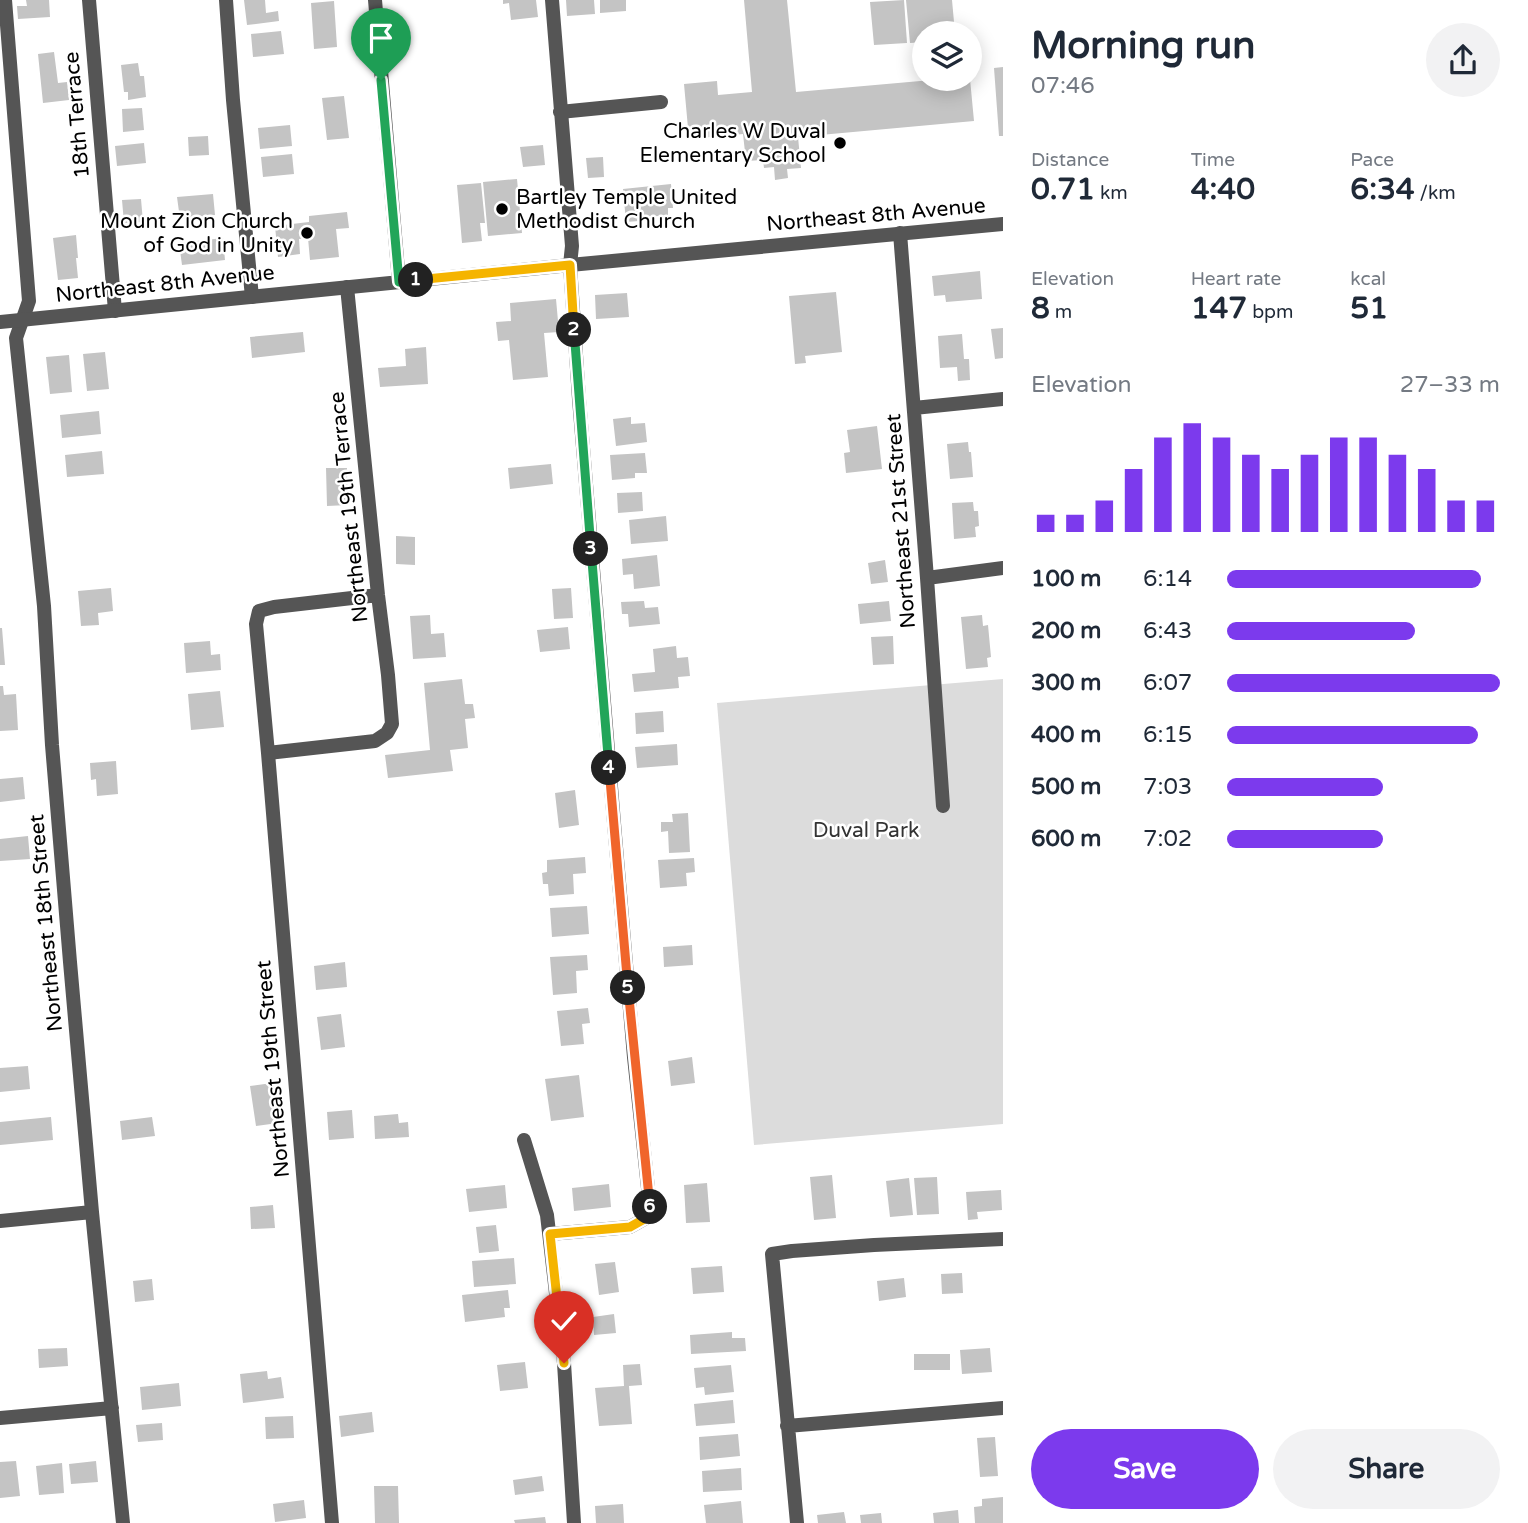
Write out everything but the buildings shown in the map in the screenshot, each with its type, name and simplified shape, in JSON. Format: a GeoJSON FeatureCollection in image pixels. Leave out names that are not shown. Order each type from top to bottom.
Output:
{"type":"FeatureCollection","features":[{"type":"Feature","properties":{"kind":"street","name":"Northeast 18th Street"},"geometry":{"type":"LineString","coordinates":[[5,0],[29,301],[16,338],[44,606],[53,759],[92,1212],[123,1523]]}},
{"type":"Feature","properties":{"kind":"street","name":"18th Terrace"},"geometry":{"type":"LineString","coordinates":[[89,0],[115,311]]}},
{"type":"Feature","properties":{"kind":"street"},"geometry":{"type":"LineString","coordinates":[[226,0],[251,297]]}},
{"type":"Feature","properties":{"kind":"street"},"geometry":{"type":"LineString","coordinates":[[374,0],[399,282]]}},
{"type":"Feature","properties":{"kind":"street"},"geometry":{"type":"LineString","coordinates":[[550,1234],[630,1227],[646,1218],[650,1207],[634,1057],[579,399],[570,265],[572,246],[552,0]]}},
{"type":"Feature","properties":{"kind":"street"},"geometry":{"type":"LineString","coordinates":[[560,112],[661,102]]}},
{"type":"Feature","properties":{"kind":"street","name":"Northeast 8th Avenue"},"geometry":{"type":"LineString","coordinates":[[0,322],[1003,224]]}},
{"type":"Feature","properties":{"kind":"street","name":"Northeast 21st Street"},"geometry":{"type":"LineString","coordinates":[[900,233],[943,806]]}},
{"type":"Feature","properties":{"kind":"street","name":"Northeast 19th Terrace"},"geometry":{"type":"LineString","coordinates":[[268,753],[375,741],[387,733],[392,724],[347,287]]}},
{"type":"Feature","properties":{"kind":"street"},"geometry":{"type":"LineString","coordinates":[[914,408],[1003,399]]}},
{"type":"Feature","properties":{"kind":"street"},"geometry":{"type":"LineString","coordinates":[[927,578],[1003,568]]}},
{"type":"Feature","properties":{"kind":"street","name":"Northeast 19th Street"},"geometry":{"type":"LineString","coordinates":[[332,1523],[256,624],[258,611],[274,607],[378,595]]}},
{"type":"Feature","properties":{"kind":"street"},"geometry":{"type":"LineString","coordinates":[[524,1140],[547,1215],[550,1234],[564,1363],[575,1523]]}},
{"type":"Feature","properties":{"kind":"street"},"geometry":{"type":"LineString","coordinates":[[0,1221],[92,1212]]}},
{"type":"Feature","properties":{"kind":"street"},"geometry":{"type":"LineString","coordinates":[[797,1523],[772,1254],[1003,1239]]}},
{"type":"Feature","properties":{"kind":"street"},"geometry":{"type":"LineString","coordinates":[[0,1418],[112,1408]]}},
{"type":"Feature","properties":{"kind":"street"},"geometry":{"type":"LineString","coordinates":[[788,1426],[1003,1408]]}},
{"type":"Feature","properties":{"kind":"green space","name":"Duval Park"},"geometry":{"type":"Polygon","coordinates":[[[1003,679],[1003,1124],[754,1145],[717,703],[1003,679]]]}},
{"type":"Feature","properties":{"kind":"place","name":"Charles W Duval Elementary School"},"geometry":{"type":"Point","coordinates":[840,143]}},
{"type":"Feature","properties":{"kind":"place","name":"Bartley Temple United Methodist Church"},"geometry":{"type":"Point","coordinates":[502,209]}},
{"type":"Feature","properties":{"kind":"place","name":"Mount Zion Church of God in Unity"},"geometry":{"type":"Point","coordinates":[307,233]}},
{"type":"Feature","properties":{"kind":"route"},"geometry":{"type":"LineString","coordinates":[[381,80],[399,282],[570,265],[615,835],[650,1207],[646,1218],[630,1227],[550,1234],[564,1363]]}}]}
